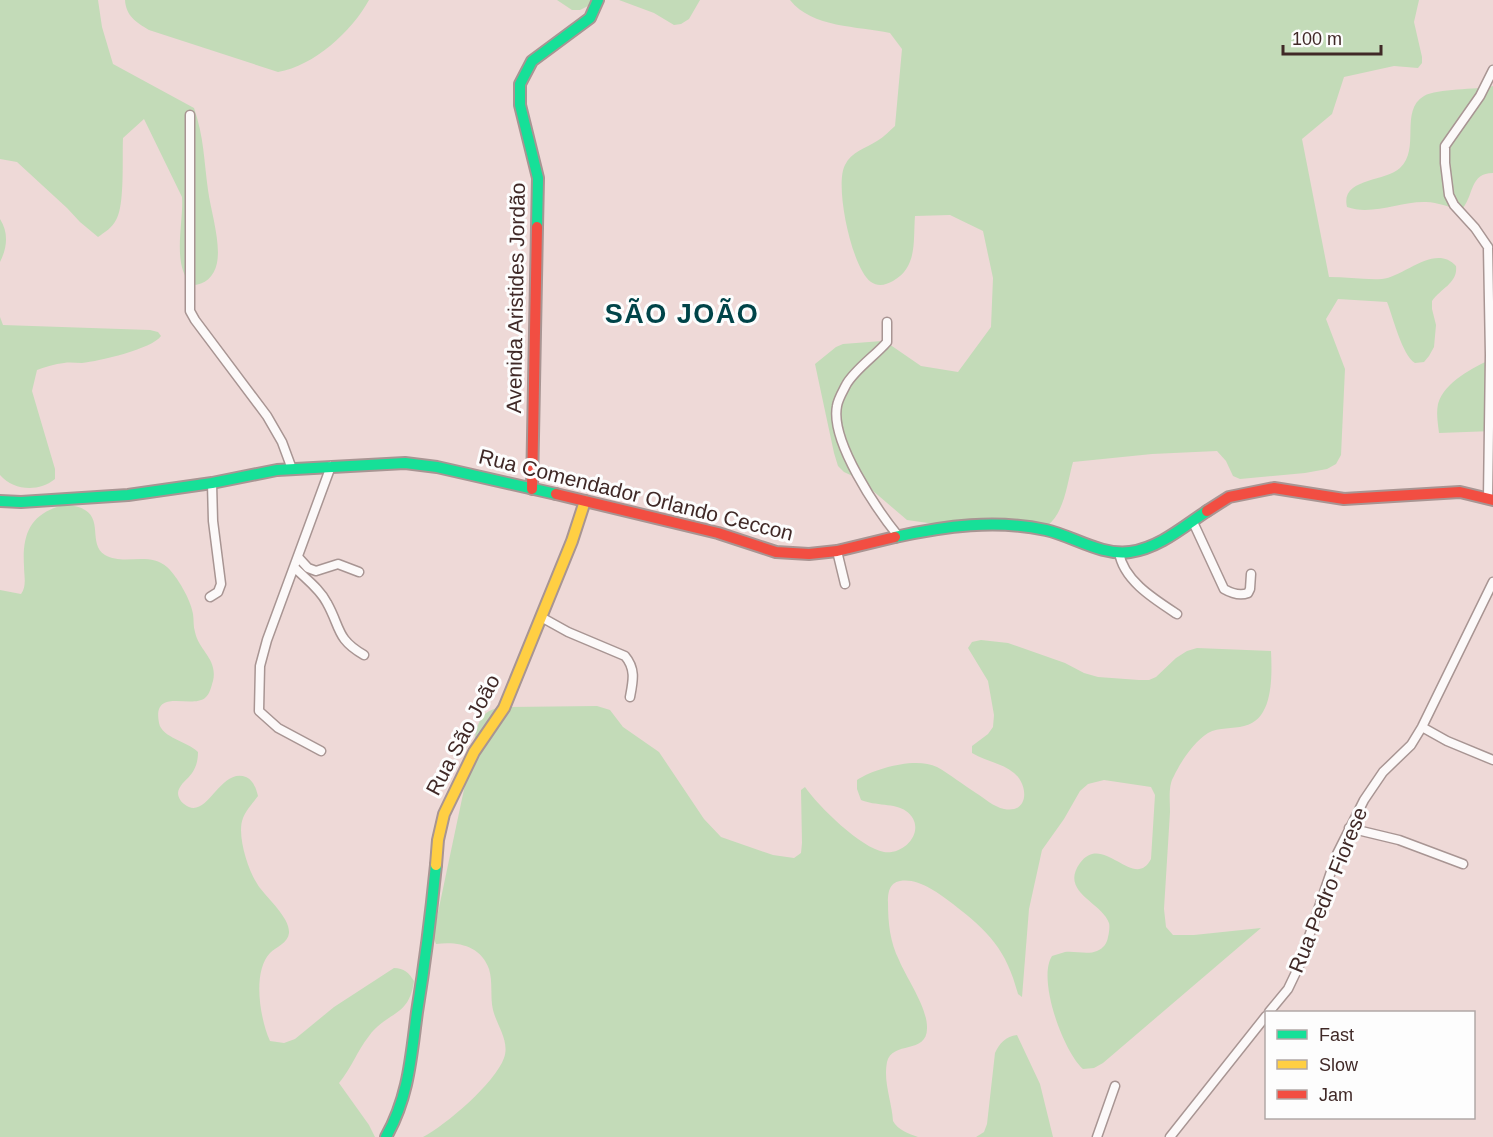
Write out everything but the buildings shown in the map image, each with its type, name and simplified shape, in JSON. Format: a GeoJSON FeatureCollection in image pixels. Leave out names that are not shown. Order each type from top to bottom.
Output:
{"type":"FeatureCollection","features":[{"type":"Feature","properties":{"kind":"street","name":"Avenida Aristides Jordão"},"geometry":{"type":"LineString","coordinates":[[532,489],[538,178],[520,105],[520,84],[532,61],[590,18],[598,0]]}},
{"type":"Feature","properties":{"kind":"street"},"geometry":{"type":"LineString","coordinates":[[1491,499],[1491,246],[1454,205],[1449,195],[1445,146],[1480,96],[1493,70]]}},
{"type":"Feature","properties":{"kind":"street"},"geometry":{"type":"LineString","coordinates":[[190,115],[190,311],[267,416],[282,442],[292,469]]}},
{"type":"Feature","properties":{"kind":"street"},"geometry":{"type":"LineString","coordinates":[[887,322],[887,342],[847,382],[837,406],[837,418],[840,440],[875,504],[898,537]]}},
{"type":"Feature","properties":{"kind":"street","name":"Rua Comendador Orlando Ceccon"},"geometry":{"type":"LineString","coordinates":[[0,501],[19,502],[128,495],[212,483],[277,470],[405,463],[437,467],[585,501],[718,533],[776,552],[809,554],[837,551],[960,524],[1019,526],[1047,530],[1101,549],[1119,552],[1141,550],[1157,544],[1229,497],[1274,488],[1344,498],[1460,492],[1491,499]]}},
{"type":"Feature","properties":{"kind":"street"},"geometry":{"type":"LineString","coordinates":[[321,751],[278,729],[259,711],[260,666],[267,640],[331,466]]}},
{"type":"Feature","properties":{"kind":"street"},"geometry":{"type":"LineString","coordinates":[[210,597],[218,592],[221,584],[213,521],[212,483]]}},
{"type":"Feature","properties":{"kind":"street","name":"Rua São João"},"geometry":{"type":"LineString","coordinates":[[386,1137],[396,1119],[406,1090],[430,927],[438,840],[444,814],[474,752],[504,708],[572,541],[585,501]]}},
{"type":"Feature","properties":{"kind":"street"},"geometry":{"type":"LineString","coordinates":[[1193,522],[1224,589],[1243,595],[1248,593],[1251,574]]}},
{"type":"Feature","properties":{"kind":"street"},"geometry":{"type":"LineString","coordinates":[[837,551],[845,584]]}},
{"type":"Feature","properties":{"kind":"street"},"geometry":{"type":"LineString","coordinates":[[1119,552],[1120,563],[1125,571],[1154,599],[1177,614]]}},
{"type":"Feature","properties":{"kind":"street"},"geometry":{"type":"LineString","coordinates":[[298,557],[308,568],[316,571],[338,564],[359,572]]}},
{"type":"Feature","properties":{"kind":"street"},"geometry":{"type":"LineString","coordinates":[[295,568],[323,596],[343,639],[364,655]]}},
{"type":"Feature","properties":{"kind":"street","name":"Rua Pedro Fiorese"},"geometry":{"type":"LineString","coordinates":[[1270,1011],[1288,989],[1299,966],[1337,854],[1349,828],[1374,784],[1411,745],[1422,727],[1493,582]]}},
{"type":"Feature","properties":{"kind":"street"},"geometry":{"type":"LineString","coordinates":[[541,617],[568,632],[625,656],[632,664],[634,675],[630,697]]}},
{"type":"Feature","properties":{"kind":"street"},"geometry":{"type":"LineString","coordinates":[[1422,727],[1447,741],[1493,760]]}},
{"type":"Feature","properties":{"kind":"street"},"geometry":{"type":"LineString","coordinates":[[1349,828],[1399,840],[1463,864]]}},
{"type":"Feature","properties":{"kind":"street","name":"Rua Pedro Fiorese"},"geometry":{"type":"LineString","coordinates":[[1170,1137],[1265,1018]]}},
{"type":"Feature","properties":{"kind":"street"},"geometry":{"type":"LineString","coordinates":[[1097,1137],[1114,1086]]}},
{"type":"Feature","properties":{"kind":"green space"},"geometry":{"type":"Polygon","coordinates":[[[0,0],[98,0],[102,27],[113,64],[194,108],[202,139],[218,246],[216,268],[208,279],[201,284],[192,285],[182,267],[180,243],[182,197],[144,119],[123,138],[122,193],[119,213],[108,230],[98,237],[17,162],[0,159],[0,0]]]}},
{"type":"Feature","properties":{"kind":"green space"},"geometry":{"type":"Polygon","coordinates":[[[125,0],[369,0],[353,23],[331,45],[305,63],[278,72],[149,30],[130,14],[125,0]]]}},
{"type":"Feature","properties":{"kind":"green space"},"geometry":{"type":"Polygon","coordinates":[[[557,0],[600,0],[580,10],[572,10],[557,0]]]}},
{"type":"Feature","properties":{"kind":"green space"},"geometry":{"type":"Polygon","coordinates":[[[619,0],[700,0],[689,19],[674,25],[654,13],[619,0]]]}},
{"type":"Feature","properties":{"kind":"green space"},"geometry":{"type":"Polygon","coordinates":[[[790,0],[1419,0],[1414,22],[1422,57],[1422,63],[1418,68],[1394,66],[1344,77],[1332,114],[1302,139],[1329,277],[1382,279],[1429,259],[1439,258],[1448,260],[1456,266],[1452,281],[1432,301],[1436,325],[1434,347],[1424,362],[1415,363],[1410,359],[1402,344],[1387,302],[1338,299],[1326,319],[1345,369],[1341,455],[1336,464],[1327,469],[1240,479],[1233,476],[1226,461],[1217,451],[1152,454],[1073,462],[1062,505],[1047,526],[928,523],[907,520],[859,479],[844,472],[838,466],[815,364],[843,344],[882,341],[921,366],[958,372],[991,327],[993,278],[983,231],[950,215],[915,216],[913,252],[907,268],[901,275],[890,282],[879,285],[871,282],[864,274],[857,261],[847,226],[843,207],[842,175],[851,157],[880,139],[895,126],[902,49],[890,33],[823,21],[799,9],[790,0]]]}},
{"type":"Feature","properties":{"kind":"green space"},"geometry":{"type":"Polygon","coordinates":[[[1493,86],[1493,173],[1480,176],[1476,180],[1463,208],[1426,202],[1366,210],[1347,207],[1350,191],[1365,182],[1393,173],[1406,160],[1413,111],[1424,96],[1430,93],[1493,86]]]}},
{"type":"Feature","properties":{"kind":"green space"},"geometry":{"type":"Polygon","coordinates":[[[0,219],[6,240],[0,262],[0,219]]]}},
{"type":"Feature","properties":{"kind":"green space"},"geometry":{"type":"Polygon","coordinates":[[[0,317],[3,325],[150,330],[158,332],[161,336],[156,341],[124,354],[90,362],[57,364],[37,370],[32,391],[55,469],[55,479],[34,488],[19,487],[0,475],[0,317]]]}},
{"type":"Feature","properties":{"kind":"green space"},"geometry":{"type":"Polygon","coordinates":[[[1493,358],[1493,431],[1439,433],[1438,404],[1447,389],[1461,376],[1493,358]]]}},
{"type":"Feature","properties":{"kind":"green space"},"geometry":{"type":"Polygon","coordinates":[[[64,505],[79,507],[93,518],[96,542],[105,555],[112,558],[160,562],[175,576],[189,602],[197,639],[213,667],[213,681],[205,698],[199,701],[174,701],[161,705],[158,712],[159,723],[170,736],[198,752],[192,773],[179,788],[178,793],[184,804],[192,808],[200,806],[228,780],[237,776],[248,778],[256,790],[258,796],[248,809],[241,825],[242,844],[256,882],[286,921],[289,933],[284,942],[264,961],[259,983],[263,1021],[270,1041],[284,1043],[295,1039],[334,1007],[394,968],[406,972],[414,981],[407,1002],[369,1036],[339,1083],[375,1137],[0,1137],[0,590],[21,594],[25,584],[24,554],[27,534],[36,519],[64,505]]]}},
{"type":"Feature","properties":{"kind":"green space"},"geometry":{"type":"Polygon","coordinates":[[[981,640],[1008,643],[1098,677],[1139,680],[1156,677],[1176,658],[1197,648],[1271,651],[1271,684],[1266,706],[1261,715],[1254,722],[1244,726],[1208,733],[1188,752],[1172,780],[1164,909],[1166,927],[1173,935],[1261,928],[1103,1063],[1094,1068],[1083,1069],[1068,1047],[1054,1014],[1050,997],[1048,967],[1052,956],[1065,952],[1093,952],[1102,948],[1109,934],[1109,923],[1099,909],[1078,889],[1075,873],[1080,863],[1089,855],[1108,856],[1136,869],[1144,867],[1151,859],[1155,795],[1151,787],[1104,780],[1088,784],[1080,791],[1042,850],[1029,909],[1022,997],[1018,994],[1002,953],[986,933],[966,914],[941,895],[921,884],[900,881],[893,884],[890,889],[888,910],[892,939],[899,960],[924,1011],[927,1027],[926,1036],[922,1041],[890,1055],[886,1069],[887,1084],[893,1121],[907,1133],[918,1137],[423,1137],[456,1113],[480,1091],[499,1068],[505,1052],[504,1040],[493,1010],[490,974],[485,961],[475,950],[468,947],[452,943],[436,944],[433,936],[475,735],[481,719],[489,711],[502,707],[597,706],[610,710],[623,727],[659,752],[704,819],[721,837],[773,855],[794,858],[801,853],[801,790],[805,787],[820,805],[852,835],[875,849],[892,852],[907,845],[912,839],[915,825],[912,817],[901,808],[861,800],[857,789],[857,780],[885,768],[896,765],[928,764],[942,770],[1000,808],[1012,809],[1022,803],[1024,791],[1019,778],[1014,773],[972,753],[972,746],[988,734],[993,727],[994,715],[988,681],[968,648],[972,642],[981,640]]]}},
{"type":"Feature","properties":{"kind":"green space"},"geometry":{"type":"Polygon","coordinates":[[[1017,1035],[1040,1084],[1053,1137],[976,1137],[984,1132],[987,1124],[995,1053],[1003,1041],[1017,1035]]]}},
{"type":"Feature","properties":{"kind":"traffic: fast"},"geometry":{"type":"LineString","coordinates":[[537,227],[538,178],[520,105],[520,84],[532,61],[590,18],[598,0]]}},
{"type":"Feature","properties":{"kind":"traffic: fast"},"geometry":{"type":"LineString","coordinates":[[0,501],[21,502],[128,495],[212,483],[277,470],[405,463],[437,467],[556,494]]}},
{"type":"Feature","properties":{"kind":"traffic: fast"},"geometry":{"type":"LineString","coordinates":[[895,537],[970,525],[1008,525],[1046,530],[1108,551],[1130,552],[1161,541],[1207,511]]}},
{"type":"Feature","properties":{"kind":"traffic: fast"},"geometry":{"type":"LineString","coordinates":[[386,1137],[400,1106],[411,1061],[436,865]]}},
{"type":"Feature","properties":{"kind":"traffic: slow"},"geometry":{"type":"LineString","coordinates":[[436,865],[438,840],[444,814],[474,752],[504,708],[572,541],[585,501]]}},
{"type":"Feature","properties":{"kind":"traffic: jam"},"geometry":{"type":"LineString","coordinates":[[532,489],[537,227]]}},
{"type":"Feature","properties":{"kind":"traffic: jam"},"geometry":{"type":"LineString","coordinates":[[1207,511],[1229,497],[1274,488],[1344,499],[1460,492],[1493,500]]}},
{"type":"Feature","properties":{"kind":"traffic: jam"},"geometry":{"type":"LineString","coordinates":[[556,494],[718,533],[776,552],[809,554],[837,551],[895,537]]}},
{"type":"Feature","properties":{"kind":"district","name":"SÃO JOÃO"},"geometry":{"type":"Point","coordinates":[682,314]}}]}
